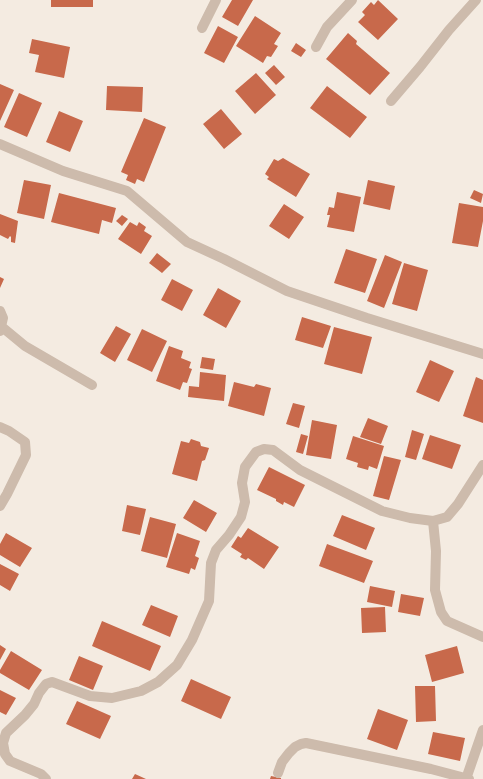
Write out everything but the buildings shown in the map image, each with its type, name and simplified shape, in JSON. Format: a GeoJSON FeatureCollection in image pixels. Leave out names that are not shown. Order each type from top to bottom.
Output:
{"type":"FeatureCollection","features":[{"type":"Feature","properties":{"kind":"street"},"geometry":{"type":"LineString","coordinates":[[202,28],[216,0]]}},
{"type":"Feature","properties":{"kind":"street"},"geometry":{"type":"LineString","coordinates":[[316,47],[327,27],[352,0]]}},
{"type":"Feature","properties":{"kind":"street"},"geometry":{"type":"LineString","coordinates":[[392,101],[449,30],[476,0]]}},
{"type":"Feature","properties":{"kind":"street"},"geometry":{"type":"LineString","coordinates":[[0,144],[62,171],[127,191],[187,242],[287,291],[367,318],[483,354]]}},
{"type":"Feature","properties":{"kind":"street"},"geometry":{"type":"LineString","coordinates":[[0,311],[2,318],[1,329],[25,346],[92,385]]}},
{"type":"Feature","properties":{"kind":"street"},"geometry":{"type":"LineString","coordinates":[[0,427],[9,431],[24,442],[26,455],[0,506]]}},
{"type":"Feature","properties":{"kind":"street"},"geometry":{"type":"LineString","coordinates":[[46,779],[41,774],[10,761],[2,751],[2,743],[6,733],[26,715],[46,684],[52,682],[90,696],[112,698],[126,696],[141,691],[158,682],[177,665],[192,640],[209,601],[210,563],[216,550],[242,517],[245,502],[242,483],[245,467],[256,452],[264,449],[273,450],[300,470],[382,511],[410,518],[433,521],[447,517],[458,504],[483,465]]}},
{"type":"Feature","properties":{"kind":"street"},"geometry":{"type":"LineString","coordinates":[[433,521],[436,550],[435,590],[441,612],[447,621],[483,637]]}},
{"type":"Feature","properties":{"kind":"street"},"geometry":{"type":"LineString","coordinates":[[278,773],[282,762],[289,753],[300,744],[306,743],[423,767],[467,779],[483,730]]}}]}
